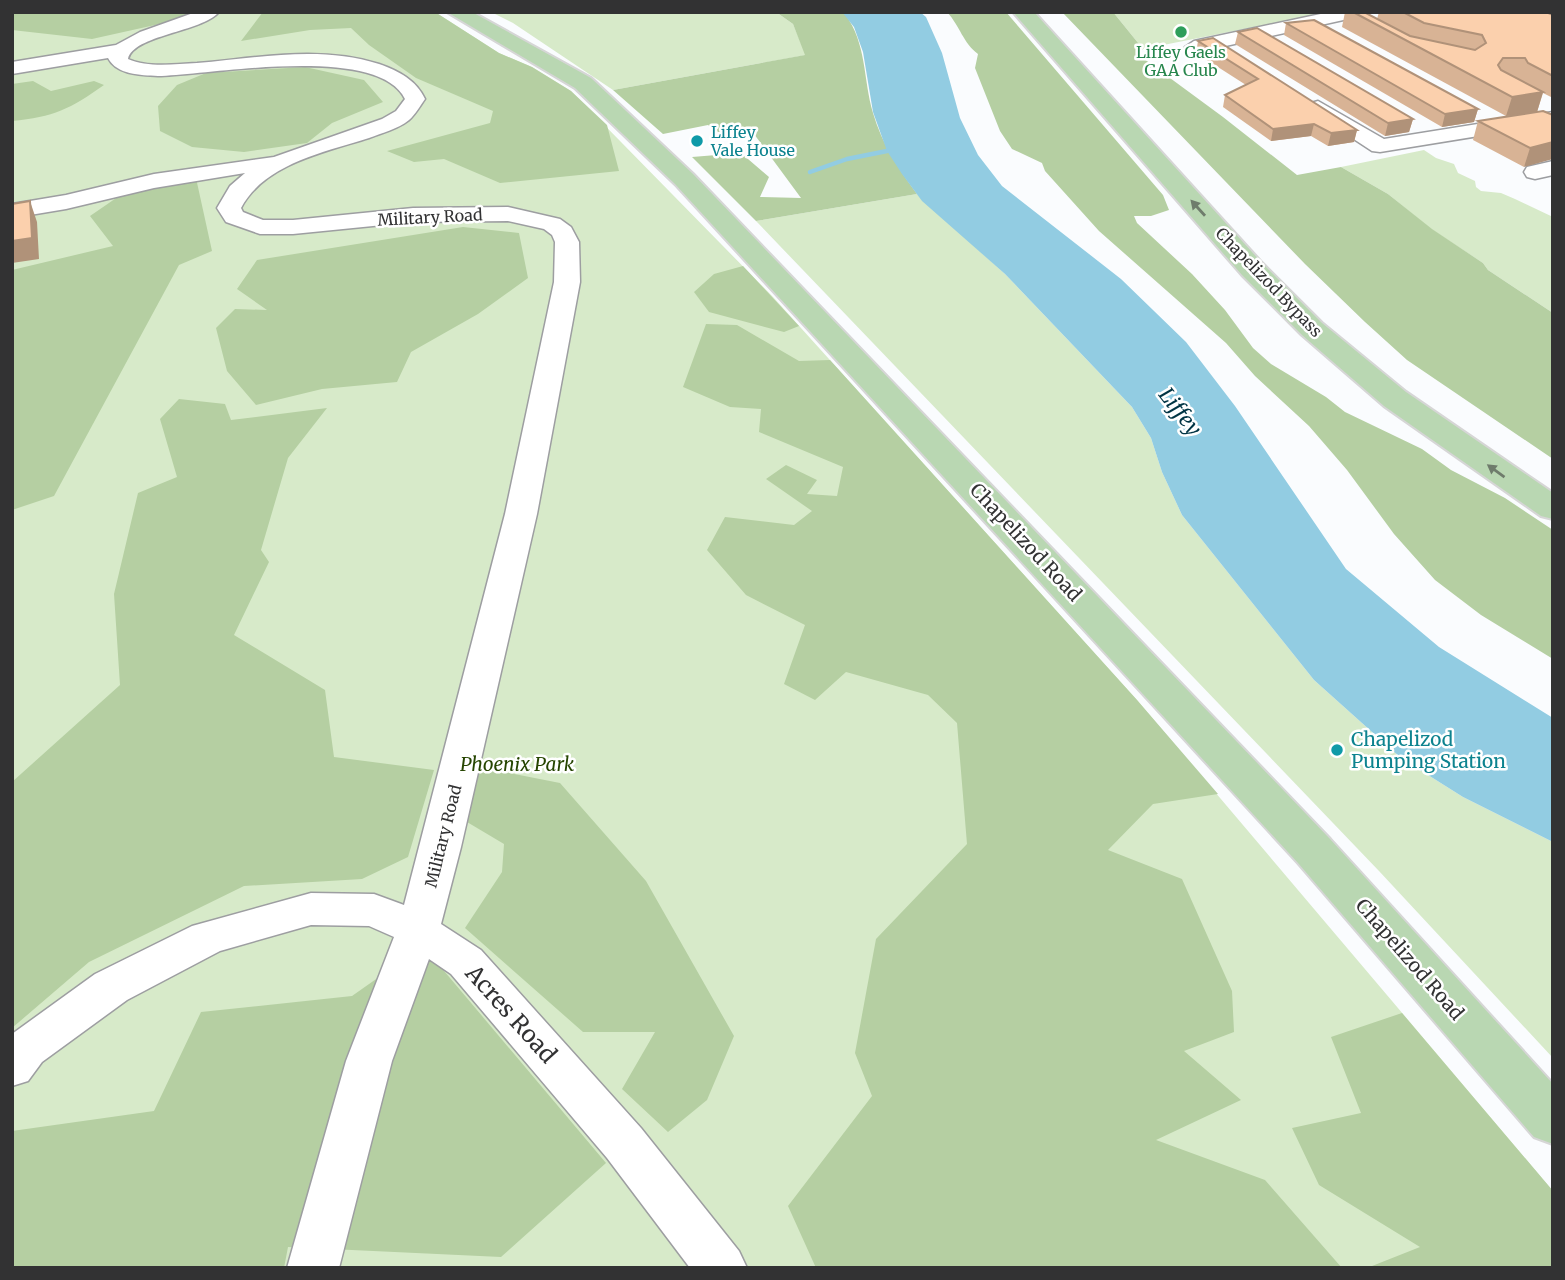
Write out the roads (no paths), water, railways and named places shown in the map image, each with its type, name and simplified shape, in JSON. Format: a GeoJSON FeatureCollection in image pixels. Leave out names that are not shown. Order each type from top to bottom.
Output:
{"type":"FeatureCollection","features":[{"type":"Feature","properties":{"kind":"main road","name":"Chapelizod Road"},"geometry":{"type":"LineString","coordinates":[[457,12],[583,83],[684,179],[1314,851],[1553,1121]]}},
{"type":"Feature","properties":{"kind":"main road","name":"Chapelizod Bypass"},"geometry":{"type":"LineString","coordinates":[[1023,12],[1252,269],[1312,329],[1395,399],[1553,509]]}},
{"type":"Feature","properties":{"kind":"main road","name":"Chapelizod Bypass"},"geometry":{"type":"LineString","coordinates":[[1047,12],[1263,245],[1324,306],[1390,361]]}},
{"type":"Feature","properties":{"kind":"main road"},"geometry":{"type":"LineString","coordinates":[[1428,391],[1553,478]]}},
{"type":"Feature","properties":{"kind":"street"},"geometry":{"type":"LineString","coordinates":[[12,68],[121,50],[126,45],[189,23],[210,12]]}},
{"type":"Feature","properties":{"kind":"street"},"geometry":{"type":"LineString","coordinates":[[1194,47],[1353,13],[1371,26]]}},
{"type":"Feature","properties":{"kind":"street"},"geometry":{"type":"LineString","coordinates":[[1314,22],[1343,38]]}},
{"type":"Feature","properties":{"kind":"street"},"geometry":{"type":"LineString","coordinates":[[1262,33],[1285,47]]}},
{"type":"Feature","properties":{"kind":"street"},"geometry":{"type":"LineString","coordinates":[[1215,43],[1237,57]]}},
{"type":"Feature","properties":{"kind":"street","name":"Military Road"},"geometry":{"type":"LineString","coordinates":[[121,50],[117,55],[122,64],[150,70],[284,60],[339,61],[383,72],[412,90],[415,99],[408,110],[389,123],[280,163],[246,181],[233,194],[229,208],[234,217],[260,227],[293,227],[414,215],[508,214],[552,224],[563,232],[567,242],[567,282],[521,514],[441,846],[418,930]]}},
{"type":"Feature","properties":{"kind":"street"},"geometry":{"type":"LineString","coordinates":[[1300,96],[1380,146],[1548,119],[1533,99]]}},
{"type":"Feature","properties":{"kind":"street"},"geometry":{"type":"LineString","coordinates":[[1468,108],[1502,126]]}},
{"type":"Feature","properties":{"kind":"street"},"geometry":{"type":"LineString","coordinates":[[1414,123],[1438,137]]}},
{"type":"Feature","properties":{"kind":"street"},"geometry":{"type":"LineString","coordinates":[[12,211],[256,162],[280,163]]}},
{"type":"Feature","properties":{"kind":"street","name":"Acres Road"},"geometry":{"type":"LineString","coordinates":[[12,1067],[26,1049],[111,987],[207,938],[311,909],[374,910],[418,930],[466,962],[624,1143],[721,1268]]}},
{"type":"Feature","properties":{"kind":"street"},"geometry":{"type":"LineString","coordinates":[[313,1268],[369,1061],[418,930]]}},
{"type":"Feature","properties":{"kind":"water","name":"Liffey"},"geometry":{"type":"Polygon","coordinates":[[[842,12],[920,12],[926,17],[942,53],[960,118],[978,155],[1002,186],[1121,279],[1186,342],[1235,406],[1346,569],[1439,647],[1553,718],[1553,842],[1463,797],[1401,758],[1314,680],[1182,515],[1162,472],[1151,438],[1132,407],[1005,274],[922,201],[902,174],[887,151],[873,112],[863,52],[854,27],[842,12]]]}},
{"type":"Feature","properties":{"kind":"waterway"},"geometry":{"type":"LineString","coordinates":[[810,172],[847,159],[887,151]]}},
{"type":"Feature","properties":{"kind":"place","name":"Liffey Gaels GAA Club"},"geometry":{"type":"Point","coordinates":[1181,32]}},
{"type":"Feature","properties":{"kind":"place","name":"Liffey Vale House"},"geometry":{"type":"Point","coordinates":[697,141]}},
{"type":"Feature","properties":{"kind":"place","name":"Chapelizod Pumping Station"},"geometry":{"type":"Point","coordinates":[1337,750]}},
{"type":"Feature","properties":{"kind":"park label","name":"Phoenix Park"},"geometry":{"type":"Point","coordinates":[517,764]}}]}
